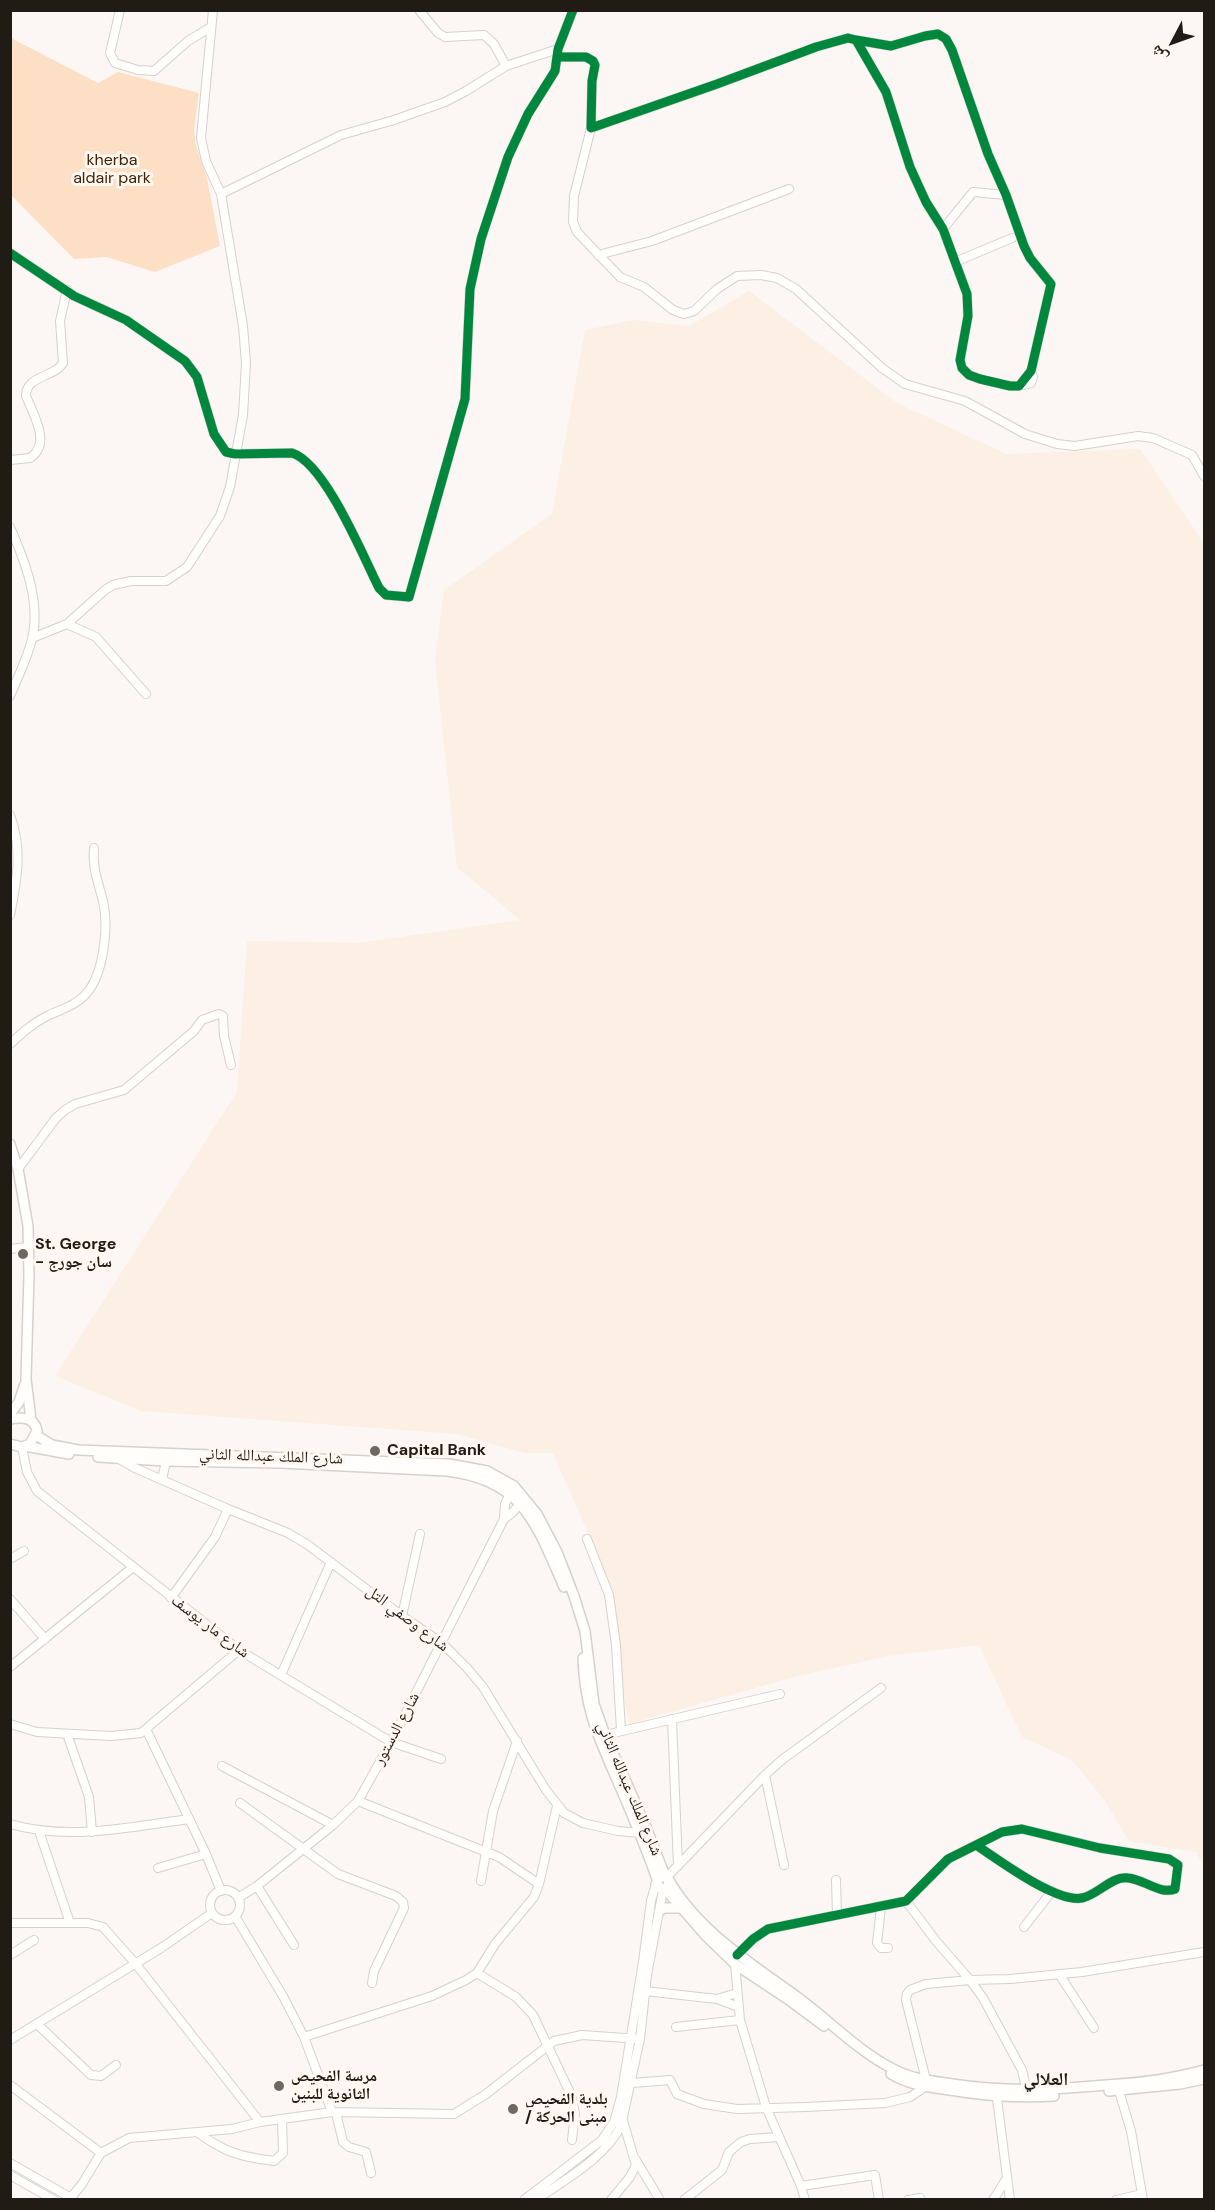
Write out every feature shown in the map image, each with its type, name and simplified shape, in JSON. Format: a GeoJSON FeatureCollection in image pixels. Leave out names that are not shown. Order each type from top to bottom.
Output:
{"type":"FeatureCollection","features":[{"type":"Feature","properties":{"kind":"main road"},"geometry":{"type":"LineString","coordinates":[[10,1144],[18,1169],[28,1226],[26,1379],[31,1420]]}},
{"type":"Feature","properties":{"kind":"main road"},"geometry":{"type":"LineString","coordinates":[[23,1446],[30,1444],[36,1435],[37,1427],[31,1420],[10,1417],[22,1395],[26,1379]]}},
{"type":"Feature","properties":{"kind":"main road","name":"شارع الملك عبدالله الثاني"},"geometry":{"type":"LineString","coordinates":[[36,1435],[52,1445],[78,1450],[354,1459],[461,1465],[487,1471],[523,1501],[546,1531],[574,1596],[585,1631],[594,1704],[605,1735],[640,1814],[663,1883],[706,1925],[736,1959],[794,1995],[882,2063],[926,2084]]}},
{"type":"Feature","properties":{"kind":"main road","name":"شارع الملك عبدالله الثاني"},"geometry":{"type":"LineString","coordinates":[[10,1444],[61,1453],[166,1461],[281,1463],[447,1471],[483,1478],[511,1490]]}},
{"type":"Feature","properties":{"kind":"main road","name":"شارع الملك عبدالله الثاني"},"geometry":{"type":"LineString","coordinates":[[523,1501],[570,1599],[580,1635],[585,1692],[593,1724],[663,1883],[680,1908],[736,1959],[869,2060],[906,2081],[1029,2097],[1119,2091],[1204,2079]]}},
{"type":"Feature","properties":{"kind":"main road"},"geometry":{"type":"LineString","coordinates":[[659,1911],[672,1907],[680,1908]]}},
{"type":"Feature","properties":{"kind":"main road","name":"شارع الملك عبدالله الثاني"},"geometry":{"type":"LineString","coordinates":[[991,2093],[1165,2079],[1204,2070]]}},
{"type":"Feature","properties":{"kind":"street"},"geometry":{"type":"LineString","coordinates":[[120,10],[110,53],[112,59],[115,63],[149,72],[158,69],[188,41],[211,27]]}},
{"type":"Feature","properties":{"kind":"street"},"geometry":{"type":"LineString","coordinates":[[32,638],[67,624],[113,585],[131,581],[166,581],[187,567],[220,516],[230,487],[243,415],[246,363],[243,326],[220,194],[206,161],[201,138],[213,10]]}},
{"type":"Feature","properties":{"kind":"street"},"geometry":{"type":"LineString","coordinates":[[419,10],[445,38],[484,34],[494,44],[506,66]]}},
{"type":"Feature","properties":{"kind":"street"},"geometry":{"type":"LineString","coordinates":[[10,253],[83,301],[126,320],[185,361],[197,377],[218,442],[226,452],[284,452],[301,456],[315,470],[330,494],[379,588],[386,594],[409,597],[465,399],[470,289],[481,238],[512,146],[528,114],[555,71],[558,53],[573,10]]}},
{"type":"Feature","properties":{"kind":"street"},"geometry":{"type":"LineString","coordinates":[[591,128],[816,47],[848,38],[886,47],[925,36],[943,35],[952,50],[987,154],[1006,195],[1024,246],[1030,258],[1051,284],[1031,371],[1019,386],[980,379],[969,375],[962,368],[960,360],[965,334],[967,294],[943,229],[926,202],[910,167],[886,92],[856,40]]}},
{"type":"Feature","properties":{"kind":"street"},"geometry":{"type":"LineString","coordinates":[[220,194],[340,135],[394,120],[445,102],[466,92],[506,66],[558,53],[586,57],[595,65],[592,81],[591,128],[578,177],[573,215],[577,232],[620,277],[644,287],[673,310],[684,314],[694,311],[717,289],[736,276],[761,274],[777,278],[796,289],[882,368],[905,384],[965,401],[1025,434],[1057,444],[1075,446],[1138,436],[1153,438],[1192,455],[1204,476]]}},
{"type":"Feature","properties":{"kind":"street"},"geometry":{"type":"LineString","coordinates":[[598,255],[652,241],[789,189]]}},
{"type":"Feature","properties":{"kind":"street"},"geometry":{"type":"LineString","coordinates":[[943,229],[973,192],[1006,195]]}},
{"type":"Feature","properties":{"kind":"street"},"geometry":{"type":"LineString","coordinates":[[955,262],[1012,238]]}},
{"type":"Feature","properties":{"kind":"street"},"geometry":{"type":"LineString","coordinates":[[10,460],[30,458],[40,447],[41,436],[26,396],[26,389],[31,382],[57,370],[63,363],[60,321],[67,290]]}},
{"type":"Feature","properties":{"kind":"street"},"geometry":{"type":"LineString","coordinates":[[10,527],[22,553],[30,583],[34,620],[32,638],[10,696]]}},
{"type":"Feature","properties":{"kind":"street"},"geometry":{"type":"LineString","coordinates":[[67,624],[96,637],[146,694]]}},
{"type":"Feature","properties":{"kind":"street"},"geometry":{"type":"LineString","coordinates":[[10,815],[16,830],[19,865],[10,915]]}},
{"type":"Feature","properties":{"kind":"street"},"geometry":{"type":"LineString","coordinates":[[10,1044],[36,1022],[72,1005],[83,997],[94,981],[103,953],[106,920],[93,866],[94,848]]}},
{"type":"Feature","properties":{"kind":"street"},"geometry":{"type":"LineString","coordinates":[[18,1169],[61,1114],[75,1104],[124,1090],[194,1031],[204,1018],[219,1014],[223,1016],[224,1036],[231,1065]]}},
{"type":"Feature","properties":{"kind":"street"},"geometry":{"type":"LineString","coordinates":[[10,1249],[28,1247]]}},
{"type":"Feature","properties":{"kind":"street","name":"شارع مار يوسف"},"geometry":{"type":"LineString","coordinates":[[23,1446],[27,1473],[37,1491],[239,1650],[391,1742],[441,1759]]}},
{"type":"Feature","properties":{"kind":"street","name":"شارع وصفي التل"},"geometry":{"type":"LineString","coordinates":[[118,1458],[162,1480],[288,1533],[332,1562],[402,1616],[442,1643],[483,1686],[557,1806],[570,1818],[618,1831],[640,1833]]}},
{"type":"Feature","properties":{"kind":"street"},"geometry":{"type":"LineString","coordinates":[[162,1480],[166,1461]]}},
{"type":"Feature","properties":{"kind":"street","name":"شارع الدستور"},"geometry":{"type":"LineString","coordinates":[[504,1519],[505,1504],[511,1490]]}},
{"type":"Feature","properties":{"kind":"street","name":"شارع الدستور"},"geometry":{"type":"LineString","coordinates":[[238,1898],[303,1850],[358,1801],[391,1742],[504,1519],[523,1501]]}},
{"type":"Feature","properties":{"kind":"street"},"geometry":{"type":"LineString","coordinates":[[171,1598],[215,1537],[228,1509]]}},
{"type":"Feature","properties":{"kind":"street"},"geometry":{"type":"LineString","coordinates":[[402,1616],[420,1534]]}},
{"type":"Feature","properties":{"kind":"street"},"geometry":{"type":"LineString","coordinates":[[587,1539],[609,1595],[616,1645],[621,1730]]}},
{"type":"Feature","properties":{"kind":"street"},"geometry":{"type":"LineString","coordinates":[[10,1559],[24,1551]]}},
{"type":"Feature","properties":{"kind":"street"},"geometry":{"type":"LineString","coordinates":[[281,1676],[332,1562]]}},
{"type":"Feature","properties":{"kind":"street"},"geometry":{"type":"LineString","coordinates":[[10,1666],[132,1568]]}},
{"type":"Feature","properties":{"kind":"street"},"geometry":{"type":"LineString","coordinates":[[10,1599],[45,1640]]}},
{"type":"Feature","properties":{"kind":"street"},"geometry":{"type":"LineString","coordinates":[[10,1724],[37,1732],[68,1734],[124,1735],[141,1732],[239,1650]]}},
{"type":"Feature","properties":{"kind":"street"},"geometry":{"type":"LineString","coordinates":[[524,2199],[602,2140],[614,2122],[621,2097],[651,1901],[663,1883],[765,1774],[881,1688]]}},
{"type":"Feature","properties":{"kind":"street"},"geometry":{"type":"LineString","coordinates":[[605,1735],[780,1694]]}},
{"type":"Feature","properties":{"kind":"street"},"geometry":{"type":"LineString","coordinates":[[672,1719],[678,1866]]}},
{"type":"Feature","properties":{"kind":"street"},"geometry":{"type":"LineString","coordinates":[[146,1729],[206,1854],[221,1891]]}},
{"type":"Feature","properties":{"kind":"street"},"geometry":{"type":"LineString","coordinates":[[68,1734],[89,1797],[92,1832]]}},
{"type":"Feature","properties":{"kind":"street"},"geometry":{"type":"LineString","coordinates":[[481,1881],[493,1811],[517,1741]]}},
{"type":"Feature","properties":{"kind":"street"},"geometry":{"type":"LineString","coordinates":[[222,1766],[333,1825]]}},
{"type":"Feature","properties":{"kind":"street"},"geometry":{"type":"LineString","coordinates":[[765,1774],[784,1865]]}},
{"type":"Feature","properties":{"kind":"street"},"geometry":{"type":"LineString","coordinates":[[358,1801],[500,1857],[539,1884]]}},
{"type":"Feature","properties":{"kind":"street"},"geometry":{"type":"LineString","coordinates":[[240,1803],[338,1874],[396,1896],[403,1902],[404,1908],[374,1971],[372,1983]]}},
{"type":"Feature","properties":{"kind":"street"},"geometry":{"type":"LineString","coordinates":[[304,2037],[432,1996],[466,1980],[477,1972],[501,1936],[527,1905],[539,1884],[557,1806]]}},
{"type":"Feature","properties":{"kind":"street"},"geometry":{"type":"LineString","coordinates":[[10,1824],[39,1830],[92,1832],[189,1819]]}},
{"type":"Feature","properties":{"kind":"street"},"geometry":{"type":"LineString","coordinates":[[39,1830],[70,1923]]}},
{"type":"Feature","properties":{"kind":"street"},"geometry":{"type":"LineString","coordinates":[[805,2199],[766,2107],[741,2020],[736,1959],[753,1939],[768,1929],[906,1900],[948,1859],[976,1845],[1002,1832],[1022,1830],[1100,1848],[1164,1857],[1178,1865],[1175,1889],[1164,1891],[1128,1878],[1117,1880],[1083,1897],[1064,1897],[976,1845]]}},
{"type":"Feature","properties":{"kind":"street"},"geometry":{"type":"LineString","coordinates":[[158,1868],[206,1854]]}},
{"type":"Feature","properties":{"kind":"street"},"geometry":{"type":"LineString","coordinates":[[836,1880],[837,1914]]}},
{"type":"Feature","properties":{"kind":"street"},"geometry":{"type":"LineString","coordinates":[[536,2199],[608,2146],[616,2136],[623,2120],[640,2039],[645,1991],[663,1883]]}},
{"type":"Feature","properties":{"kind":"street"},"geometry":{"type":"LineString","coordinates":[[257,1886],[294,1945]]}},
{"type":"Feature","properties":{"kind":"street"},"geometry":{"type":"LineString","coordinates":[[231,1891],[238,1898],[240,1905],[235,1916],[223,1920],[212,1913],[210,1907],[214,1894],[231,1891]]}},
{"type":"Feature","properties":{"kind":"street"},"geometry":{"type":"LineString","coordinates":[[1024,1927],[1052,1891]]}},
{"type":"Feature","properties":{"kind":"street"},"geometry":{"type":"LineString","coordinates":[[906,1900],[983,1998],[1022,2070],[1027,2091]]}},
{"type":"Feature","properties":{"kind":"street"},"geometry":{"type":"LineString","coordinates":[[881,1907],[877,1943],[881,1948],[888,1948]]}},
{"type":"Feature","properties":{"kind":"street"},"geometry":{"type":"LineString","coordinates":[[10,2040],[161,1948],[212,1913]]}},
{"type":"Feature","properties":{"kind":"street"},"geometry":{"type":"LineString","coordinates":[[235,1916],[284,1998],[304,2037],[343,2142],[349,2147],[366,2152],[371,2173]]}},
{"type":"Feature","properties":{"kind":"street"},"geometry":{"type":"LineString","coordinates":[[10,1923],[96,1924],[103,1927],[135,1963],[260,2122]]}},
{"type":"Feature","properties":{"kind":"street"},"geometry":{"type":"LineString","coordinates":[[10,1955],[34,1940]]}},
{"type":"Feature","properties":{"kind":"street"},"geometry":{"type":"LineString","coordinates":[[632,2083],[666,2079],[670,2080],[677,2094],[704,2104],[737,2109],[869,2104],[910,2097],[926,2084],[906,2000],[910,1990],[926,1984],[1059,1974],[1204,1952]]}},
{"type":"Feature","properties":{"kind":"street"},"geometry":{"type":"LineString","coordinates":[[477,1972],[525,2006],[533,2015],[574,2105],[572,2140]]}},
{"type":"Feature","properties":{"kind":"street"},"geometry":{"type":"LineString","coordinates":[[1059,1974],[1094,2028]]}},
{"type":"Feature","properties":{"kind":"street"},"geometry":{"type":"LineString","coordinates":[[645,1991],[717,1999],[739,2007]]}},
{"type":"Feature","properties":{"kind":"street"},"geometry":{"type":"LineString","coordinates":[[717,1999],[738,1993]]}},
{"type":"Feature","properties":{"kind":"street"},"geometry":{"type":"LineString","coordinates":[[676,2027],[741,2020]]}},
{"type":"Feature","properties":{"kind":"street"},"geometry":{"type":"LineString","coordinates":[[38,2025],[91,2075],[101,2076],[116,2065]]}},
{"type":"Feature","properties":{"kind":"street"},"geometry":{"type":"LineString","coordinates":[[10,2163],[71,2199],[101,2153],[129,2138],[232,2128],[260,2122],[334,2113],[454,2114],[486,2094],[559,2038],[574,2036],[640,2039]]}},
{"type":"Feature","properties":{"kind":"street"},"geometry":{"type":"LineString","coordinates":[[906,2081],[910,2097]]}},
{"type":"Feature","properties":{"kind":"street"},"geometry":{"type":"LineString","coordinates":[[10,2085],[101,2153]]}},
{"type":"Feature","properties":{"kind":"street"},"geometry":{"type":"LineString","coordinates":[[1116,2199],[1142,2197],[1131,2131],[1119,2091]]}},
{"type":"Feature","properties":{"kind":"street"},"geometry":{"type":"LineString","coordinates":[[991,2093],[998,2118],[1010,2199]]}},
{"type":"Feature","properties":{"kind":"street"},"geometry":{"type":"LineString","coordinates":[[197,2132],[216,2146],[244,2157],[274,2161],[283,2153],[282,2119]]}},
{"type":"Feature","properties":{"kind":"street"},"geometry":{"type":"LineString","coordinates":[[611,2199],[630,2177],[636,2165],[623,2120]]}},
{"type":"Feature","properties":{"kind":"street"},"geometry":{"type":"LineString","coordinates":[[684,2199],[722,2170],[729,2152],[741,2142],[750,2139],[779,2137]]}},
{"type":"Feature","properties":{"kind":"street"},"geometry":{"type":"LineString","coordinates":[[635,2159],[660,2199]]}},
{"type":"Feature","properties":{"kind":"street"},"geometry":{"type":"LineString","coordinates":[[10,2175],[54,2199]]}},
{"type":"Feature","properties":{"kind":"street"},"geometry":{"type":"LineString","coordinates":[[801,2186],[875,2175],[879,2199]]}},
{"type":"Feature","properties":{"kind":"street"},"geometry":{"type":"LineString","coordinates":[[993,2199],[1007,2178]]}},
{"type":"Feature","properties":{"kind":"street"},"geometry":{"type":"LineString","coordinates":[[908,2199],[920,2198]]}},
{"type":"Feature","properties":{"kind":"shaded area"},"geometry":{"type":"Polygon","coordinates":[[[749,291],[897,403],[1006,454],[1140,449],[1204,543],[1204,1866],[1196,1852],[1129,1841],[1105,1801],[1072,1760],[1022,1737],[979,1645],[888,1656],[790,1678],[629,1724],[609,1613],[608,1579],[553,1453],[525,1453],[457,1434],[142,1411],[55,1376],[237,1092],[247,941],[358,943],[520,920],[457,867],[435,659],[444,590],[552,514],[585,330],[633,320],[689,326],[749,291]]]}},
{"type":"Feature","properties":{"kind":"green space","name":"kherba aldair park"},"geometry":{"type":"Polygon","coordinates":[[[11,38],[98,83],[118,72],[199,93],[194,131],[196,146],[207,178],[220,246],[155,272],[106,257],[74,259],[11,195],[11,38]]]}},
{"type":"Feature","properties":{"kind":"cycle path"},"geometry":{"type":"LineString","coordinates":[[10,253],[74,296],[126,320],[185,361],[197,377],[214,434],[226,452],[235,454],[292,453],[305,460],[330,492],[342,512],[379,588],[386,595],[409,597],[465,399],[470,289],[481,239],[508,157],[528,114],[555,71],[558,49],[573,10]]}},
{"type":"Feature","properties":{"kind":"cycle path"},"geometry":{"type":"LineString","coordinates":[[558,57],[586,57],[595,65],[592,81],[591,128],[816,47],[848,38],[856,40],[886,92],[910,167],[926,202],[943,229],[967,294],[968,316],[960,360],[962,368],[969,375],[980,379],[1019,386],[1031,371],[1051,284],[1030,258],[1024,246],[1006,195],[988,154],[952,50],[946,39],[938,34],[891,46],[856,40]]}},
{"type":"Feature","properties":{"kind":"cycle path"},"geometry":{"type":"LineString","coordinates":[[737,1955],[753,1939],[768,1929],[906,1901],[948,1859],[1002,1832],[1022,1829],[1100,1848],[1169,1859],[1178,1865],[1175,1889],[1164,1890],[1134,1879],[1122,1878],[1088,1896],[1071,1898],[1028,1879],[1013,1870],[976,1845]]}},
{"type":"Feature","properties":{"kind":"place","name":"St. George - سان جورج"},"geometry":{"type":"Point","coordinates":[23,1254]}},
{"type":"Feature","properties":{"kind":"place","name":"Capital Bank"},"geometry":{"type":"Point","coordinates":[375,1451]}},
{"type":"Feature","properties":{"kind":"place","name":"مرسة الفحيص الثانوية للبنين"},"geometry":{"type":"Point","coordinates":[279,2086]}},
{"type":"Feature","properties":{"kind":"place","name":"بلدية الفحيص / مبنى الحركة"},"geometry":{"type":"Point","coordinates":[513,2109]}},
{"type":"Feature","properties":{"kind":"district","name":"العلالي"},"geometry":{"type":"Point","coordinates":[1046,2080]}}]}
